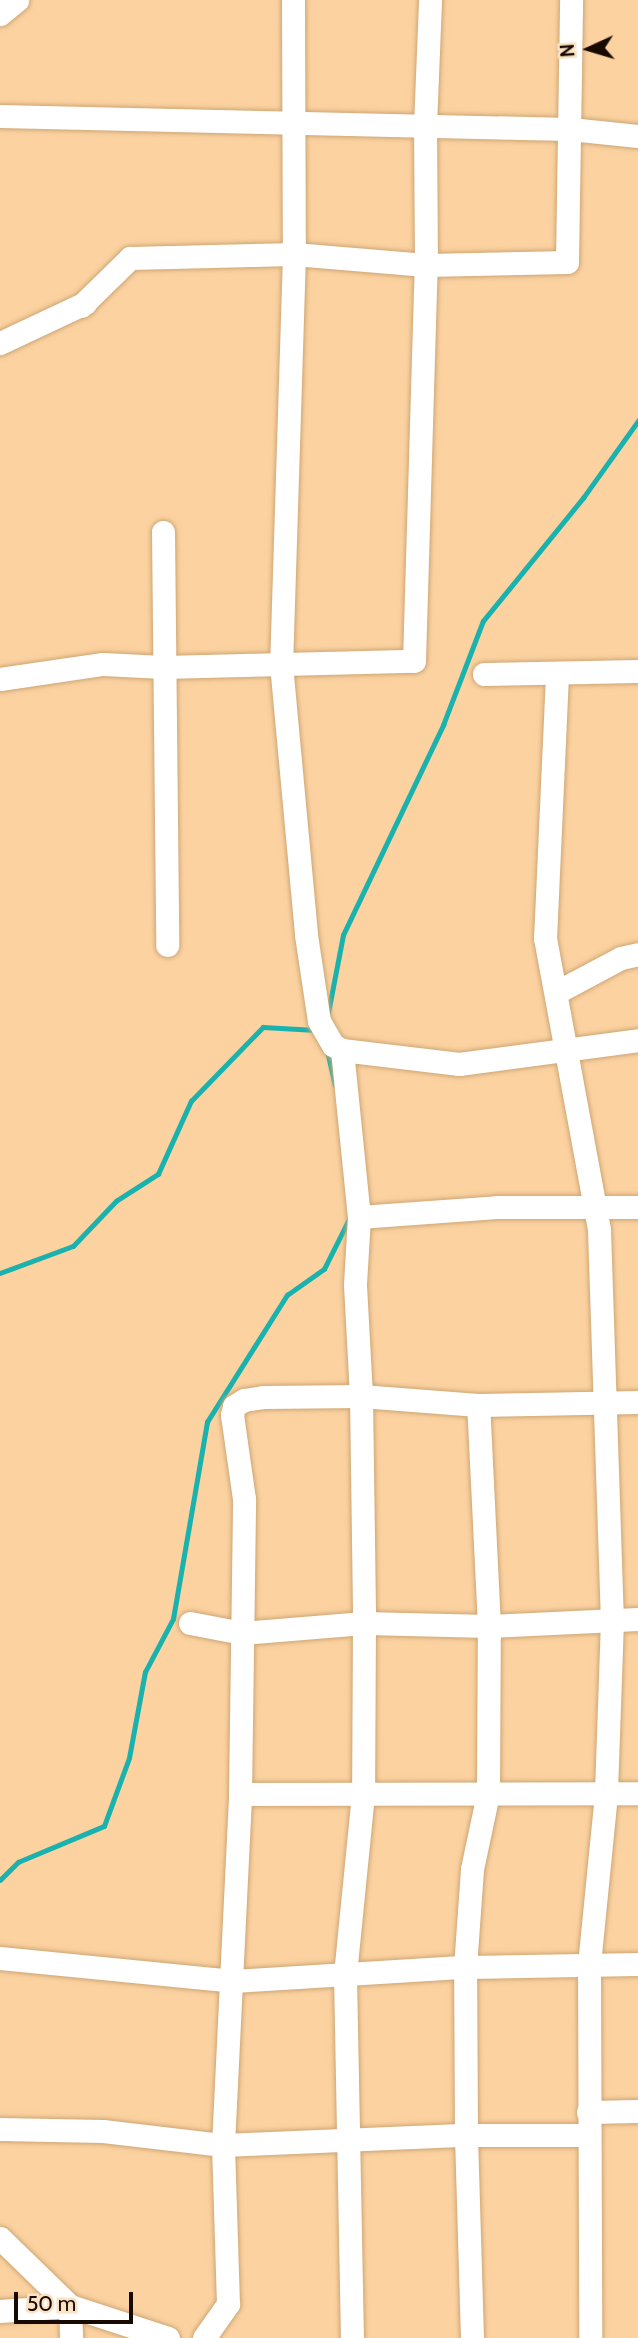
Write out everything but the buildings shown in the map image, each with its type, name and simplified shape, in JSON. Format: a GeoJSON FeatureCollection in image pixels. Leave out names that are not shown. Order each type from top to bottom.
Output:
{"type":"FeatureCollection","features":[{"type":"Feature","properties":{"kind":"street"},"geometry":{"type":"LineString","coordinates":[[0,14],[18,0]]}},
{"type":"Feature","properties":{"kind":"street"},"geometry":{"type":"LineString","coordinates":[[293,0],[294,254],[281,664],[306,935],[319,1021],[333,1045],[342,1050],[459,1065],[638,1040]]}},
{"type":"Feature","properties":{"kind":"street"},"geometry":{"type":"LineString","coordinates":[[0,679],[103,664],[163,667],[414,661],[426,265],[425,126],[430,0]]}},
{"type":"Feature","properties":{"kind":"street"},"geometry":{"type":"LineString","coordinates":[[0,343],[83,304],[130,258],[294,254],[426,265],[567,262],[571,0]]}},
{"type":"Feature","properties":{"kind":"street"},"geometry":{"type":"LineString","coordinates":[[0,116],[570,129],[638,136]]}},
{"type":"Feature","properties":{"kind":"street"},"geometry":{"type":"LineString","coordinates":[[163,532],[167,945]]}},
{"type":"Feature","properties":{"kind":"street"},"geometry":{"type":"LineString","coordinates":[[484,674],[557,675],[638,671]]}},
{"type":"Feature","properties":{"kind":"street"},"geometry":{"type":"LineString","coordinates":[[557,675],[545,938],[569,1051],[596,1208],[601,1262],[603,1404],[612,1619],[606,1794],[589,1964],[590,2338]]}},
{"type":"Feature","properties":{"kind":"street"},"geometry":{"type":"LineString","coordinates":[[556,992],[621,958],[638,954]]}},
{"type":"Feature","properties":{"kind":"street"},"geometry":{"type":"LineString","coordinates":[[342,1050],[359,1217],[355,1285],[361,1396],[364,1623],[363,1794],[345,1975],[352,2338]]}},
{"type":"Feature","properties":{"kind":"street"},"geometry":{"type":"LineString","coordinates":[[359,1217],[496,1207],[638,1206]]}},
{"type":"Feature","properties":{"kind":"street"},"geometry":{"type":"LineString","coordinates":[[204,2338],[228,2304],[223,2145],[240,1794],[244,1499],[232,1415],[234,1406],[244,1399],[263,1397],[361,1396],[478,1405],[638,1402]]}},
{"type":"Feature","properties":{"kind":"street"},"geometry":{"type":"LineString","coordinates":[[472,2338],[466,2135],[466,1967],[472,1869],[488,1794],[489,1626],[478,1405]]}},
{"type":"Feature","properties":{"kind":"street"},"geometry":{"type":"LineString","coordinates":[[190,1623],[243,1633],[364,1623],[489,1626],[638,1619]]}},
{"type":"Feature","properties":{"kind":"street"},"geometry":{"type":"LineString","coordinates":[[240,1794],[638,1793]]}},
{"type":"Feature","properties":{"kind":"street"},"geometry":{"type":"LineString","coordinates":[[0,1958],[233,1981],[466,1967],[638,1964]]}},
{"type":"Feature","properties":{"kind":"street"},"geometry":{"type":"LineString","coordinates":[[588,2112],[638,2111]]}},
{"type":"Feature","properties":{"kind":"street"},"geometry":{"type":"LineString","coordinates":[[0,2129],[103,2131],[223,2145],[466,2135],[588,2135]]}},
{"type":"Feature","properties":{"kind":"street"},"geometry":{"type":"LineString","coordinates":[[0,2238],[71,2306],[71,2338]]}},
{"type":"Feature","properties":{"kind":"street"},"geometry":{"type":"LineString","coordinates":[[0,2311],[71,2306],[168,2338]]}},
{"type":"Feature","properties":{"kind":"waterway"},"geometry":{"type":"LineString","coordinates":[[328,1013],[343,935],[443,725],[483,621],[583,498],[638,421]]}},
{"type":"Feature","properties":{"kind":"waterway"},"geometry":{"type":"LineString","coordinates":[[0,1273],[73,1246],[116,1201],[158,1174],[191,1101],[263,1027],[316,1030]]}},
{"type":"Feature","properties":{"kind":"waterway"},"geometry":{"type":"LineString","coordinates":[[327,1049],[335,1085]]}},
{"type":"Feature","properties":{"kind":"waterway"},"geometry":{"type":"LineString","coordinates":[[0,1880],[18,1862],[104,1826],[129,1758],[145,1672],[173,1619],[207,1422],[287,1295],[324,1269],[349,1219]]}}]}
